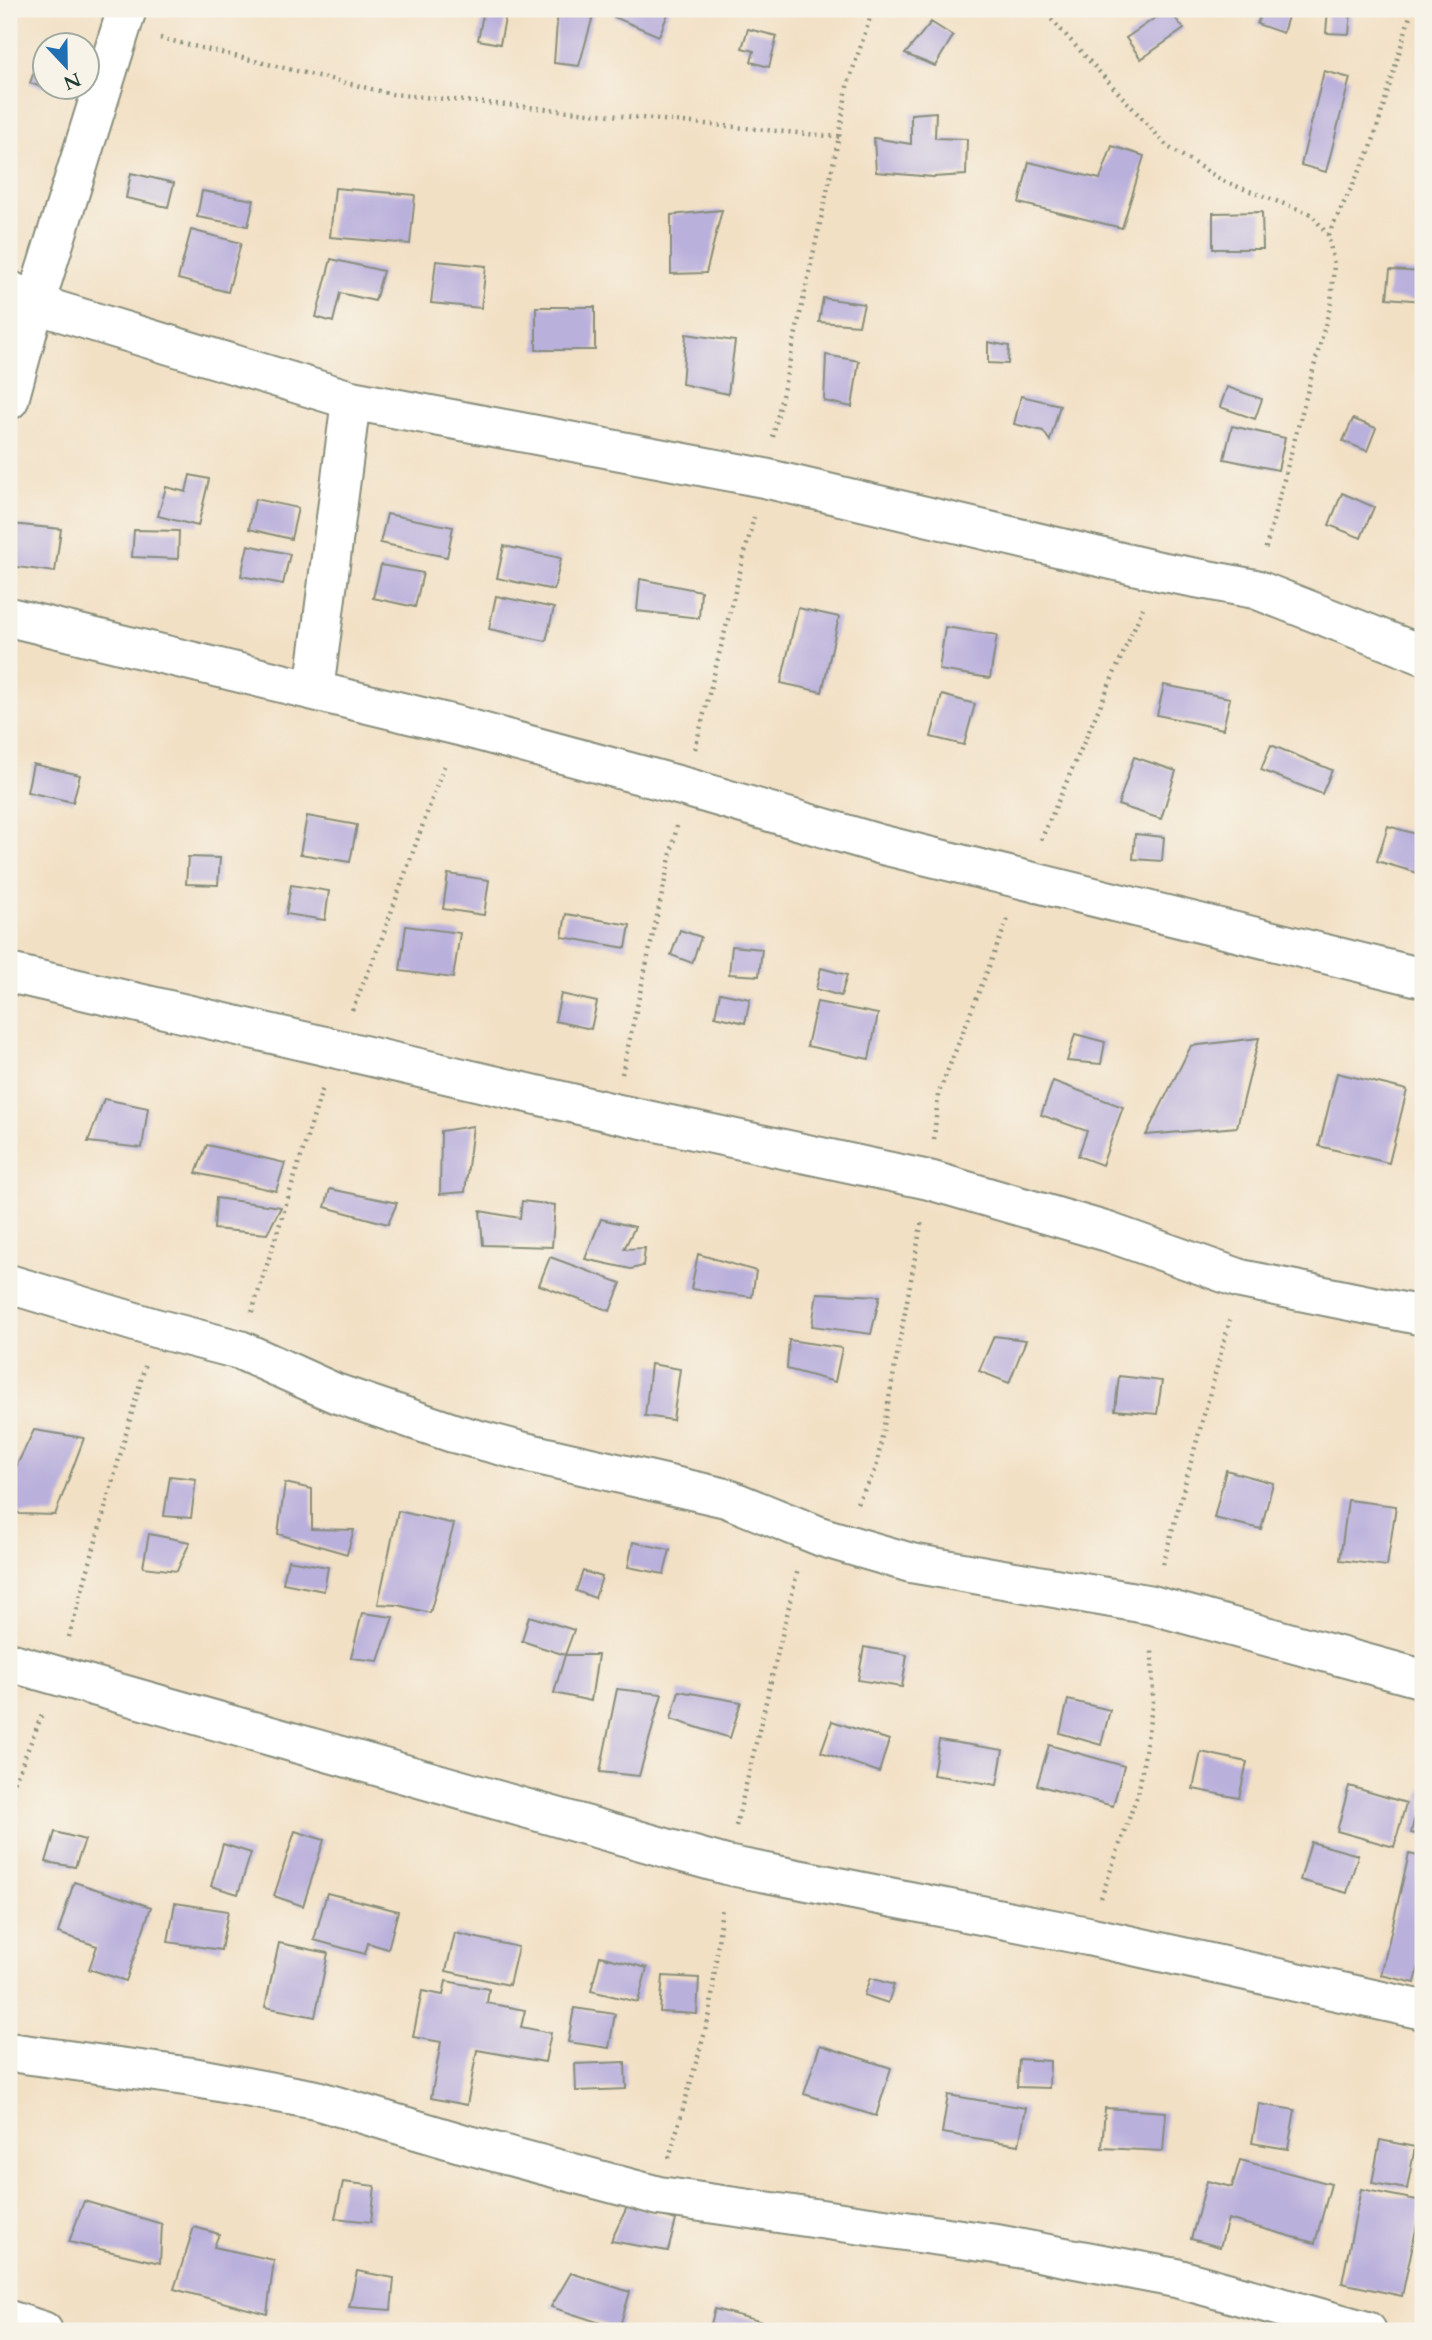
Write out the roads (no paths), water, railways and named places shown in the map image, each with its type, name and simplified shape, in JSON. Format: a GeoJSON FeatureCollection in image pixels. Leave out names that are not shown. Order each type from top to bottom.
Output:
{"type":"FeatureCollection","features":[{"type":"Feature","properties":{"kind":"street"},"geometry":{"type":"LineString","coordinates":[[9,400],[22,297],[125,19]]}},
{"type":"Feature","properties":{"kind":"street"},"geometry":{"type":"LineString","coordinates":[[22,297],[351,400],[764,478],[1159,571],[1255,589],[1423,655]]}},
{"type":"Feature","properties":{"kind":"street"},"geometry":{"type":"LineString","coordinates":[[314,691],[351,400]]}},
{"type":"Feature","properties":{"kind":"street"},"geometry":{"type":"LineString","coordinates":[[9,617],[459,726],[879,844],[1423,978]]}},
{"type":"Feature","properties":{"kind":"street"},"geometry":{"type":"LineString","coordinates":[[9,973],[614,1113],[929,1180],[1108,1232],[1241,1279],[1423,1316]]}},
{"type":"Feature","properties":{"kind":"street"},"geometry":{"type":"LineString","coordinates":[[9,1284],[155,1328],[240,1350],[335,1393],[453,1433],[726,1498],[822,1537],[911,1563],[1152,1605],[1423,1679]]}},
{"type":"Feature","properties":{"kind":"street"},"geometry":{"type":"LineString","coordinates":[[9,1662],[726,1865],[1088,1936],[1423,2010]]}},
{"type":"Feature","properties":{"kind":"street"},"geometry":{"type":"LineString","coordinates":[[9,2052],[192,2077],[316,2100],[461,2143],[659,2196],[996,2244],[1163,2276],[1367,2331]]}},
{"type":"Feature","properties":{"kind":"street"},"geometry":{"type":"LineString","coordinates":[[9,2320],[43,2331]]}}]}
